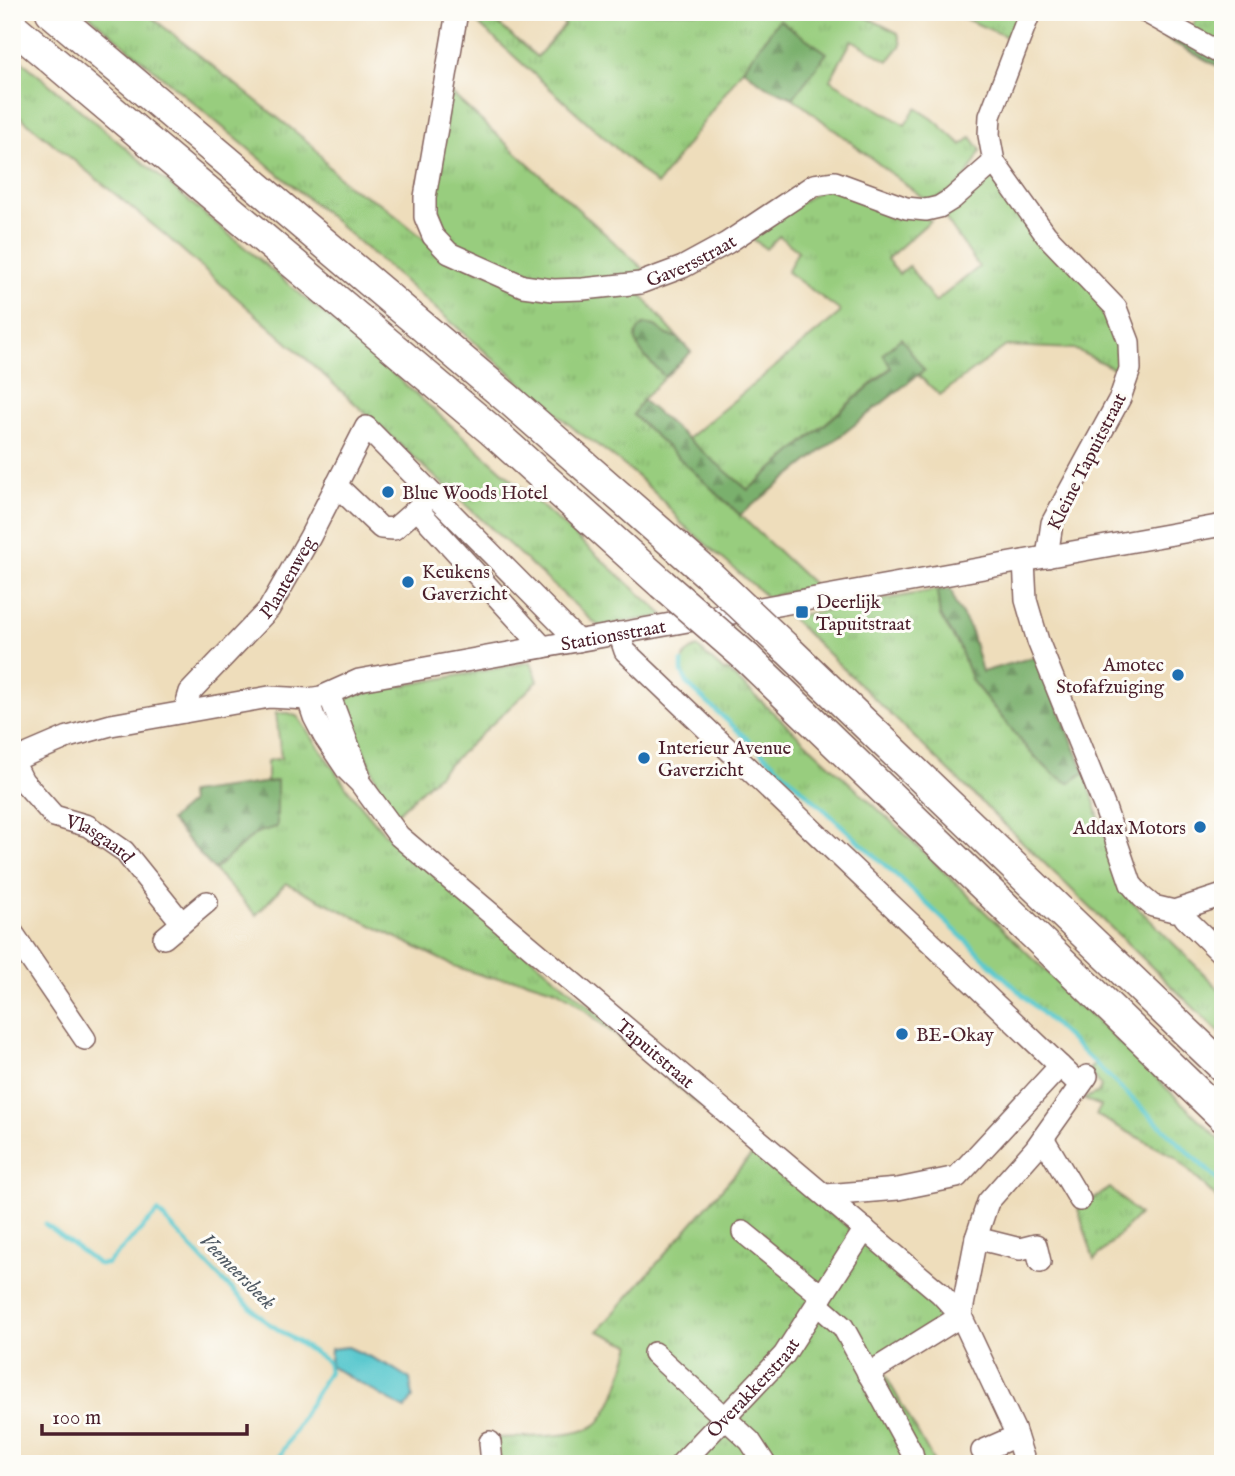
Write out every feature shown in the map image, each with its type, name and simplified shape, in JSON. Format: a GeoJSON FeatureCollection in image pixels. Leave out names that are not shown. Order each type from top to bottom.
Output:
{"type":"FeatureCollection","features":[{"type":"Feature","properties":{"kind":"highway"},"geometry":{"type":"LineString","coordinates":[[51,12],[502,393],[709,575],[1223,1068]]}},
{"type":"Feature","properties":{"kind":"highway"},"geometry":{"type":"LineString","coordinates":[[12,26],[492,431],[746,657],[1223,1117]]}},
{"type":"Feature","properties":{"kind":"street","name":"Gaversstraat"},"geometry":{"type":"LineString","coordinates":[[457,12],[425,197],[425,217],[433,236],[449,253],[523,286],[553,290],[640,283],[683,267],[727,243],[814,185],[835,182],[906,208],[926,210],[939,207],[994,162]]}},
{"type":"Feature","properties":{"kind":"street"},"geometry":{"type":"LineString","coordinates":[[994,162],[989,135],[990,117],[1030,12]]}},
{"type":"Feature","properties":{"kind":"street"},"geometry":{"type":"LineString","coordinates":[[1146,12],[1223,55]]}},
{"type":"Feature","properties":{"kind":"street","name":"Kleine Tapuitstraat"},"geometry":{"type":"LineString","coordinates":[[994,162],[1046,236],[1116,308],[1129,342],[1130,369],[1121,398],[1052,523],[1047,557]]}},
{"type":"Feature","properties":{"kind":"street","name":"Plantenweg"},"geometry":{"type":"LineString","coordinates":[[184,712],[190,692],[269,610],[366,426],[433,494]]}},
{"type":"Feature","properties":{"kind":"street"},"geometry":{"type":"LineString","coordinates":[[336,485],[382,528],[394,529],[433,494],[578,641]]}},
{"type":"Feature","properties":{"kind":"street"},"geometry":{"type":"LineString","coordinates":[[416,509],[543,647]]}},
{"type":"Feature","properties":{"kind":"street","name":"Stationsstraat"},"geometry":{"type":"LineString","coordinates":[[13,761],[43,746],[111,725],[269,697],[319,696],[359,680],[1223,525]]}},
{"type":"Feature","properties":{"kind":"street"},"geometry":{"type":"LineString","coordinates":[[1024,561],[1026,600],[1038,641],[1105,808],[1131,884],[1153,906],[1174,911],[1220,902]]}},
{"type":"Feature","properties":{"kind":"street"},"geometry":{"type":"LineString","coordinates":[[619,633],[625,651],[1060,1066],[1084,1080],[1043,1138],[988,1202],[975,1238],[968,1289],[961,1316],[868,1374]]}},
{"type":"Feature","properties":{"kind":"street","name":"Tapuitstraat"},"geometry":{"type":"LineString","coordinates":[[319,696],[314,717],[324,736],[347,771],[360,782],[399,836],[919,1274],[961,1316],[1016,1436],[1025,1464]]}},
{"type":"Feature","properties":{"kind":"street","name":"Vlasgaard"},"geometry":{"type":"LineString","coordinates":[[13,761],[23,781],[54,816],[88,826],[124,851],[183,923]]}},
{"type":"Feature","properties":{"kind":"street"},"geometry":{"type":"LineString","coordinates":[[164,938],[207,902]]}},
{"type":"Feature","properties":{"kind":"street"},"geometry":{"type":"LineString","coordinates":[[1183,909],[1185,918],[1223,955]]}},
{"type":"Feature","properties":{"kind":"street"},"geometry":{"type":"LineString","coordinates":[[13,933],[85,1039]]}},
{"type":"Feature","properties":{"kind":"street"},"geometry":{"type":"LineString","coordinates":[[826,1195],[898,1189],[957,1177],[1060,1066]]}},
{"type":"Feature","properties":{"kind":"street"},"geometry":{"type":"LineString","coordinates":[[1043,1138],[1080,1200]]}},
{"type":"Feature","properties":{"kind":"street","name":"Overakkerstraat"},"geometry":{"type":"LineString","coordinates":[[681,1464],[784,1355],[865,1229]]}},
{"type":"Feature","properties":{"kind":"street"},"geometry":{"type":"LineString","coordinates":[[743,1232],[819,1300],[843,1328],[912,1453],[914,1464]]}},
{"type":"Feature","properties":{"kind":"street"},"geometry":{"type":"LineString","coordinates":[[975,1238],[1020,1249],[1036,1245],[1040,1262]]}},
{"type":"Feature","properties":{"kind":"street"},"geometry":{"type":"LineString","coordinates":[[654,1353],[750,1441],[765,1464]]}},
{"type":"Feature","properties":{"kind":"street"},"geometry":{"type":"LineString","coordinates":[[982,1451],[1016,1436]]}},
{"type":"Feature","properties":{"kind":"green space"},"geometry":{"type":"Polygon","coordinates":[[[85,12],[145,12],[313,146],[349,187],[380,203],[423,238],[478,271],[636,289],[678,338],[667,335],[655,326],[637,346],[665,377],[642,400],[634,415],[815,586],[767,597],[681,523],[634,474],[579,433],[330,217],[85,12]]]}},
{"type":"Feature","properties":{"kind":"green space"},"geometry":{"type":"Polygon","coordinates":[[[465,12],[484,12],[537,57],[565,25],[552,12],[856,12],[898,33],[901,45],[888,61],[852,40],[830,80],[905,125],[916,108],[962,145],[971,137],[981,150],[961,183],[948,193],[927,201],[793,98],[826,53],[779,20],[657,185],[465,12]]]}},
{"type":"Feature","properties":{"kind":"green space"},"geometry":{"type":"Polygon","coordinates":[[[949,12],[1023,12],[1012,39],[949,12]]]}},
{"type":"Feature","properties":{"kind":"green space"},"geometry":{"type":"Polygon","coordinates":[[[1116,12],[1134,12],[1223,61],[1223,69],[1116,12]]]}},
{"type":"Feature","properties":{"kind":"green space"},"geometry":{"type":"Polygon","coordinates":[[[1200,12],[1223,12],[1223,50],[1190,31],[1200,12]]]}},
{"type":"Feature","properties":{"kind":"green space"},"geometry":{"type":"Polygon","coordinates":[[[779,20],[827,53],[793,98],[765,86],[743,69],[779,20]]]}},
{"type":"Feature","properties":{"kind":"green space"},"geometry":{"type":"Polygon","coordinates":[[[12,53],[353,338],[665,616],[598,626],[304,357],[164,234],[12,110],[12,53]]]}},
{"type":"Feature","properties":{"kind":"green space"},"geometry":{"type":"Polygon","coordinates":[[[450,92],[649,274],[535,284],[441,237],[431,209],[450,92]]]}},
{"type":"Feature","properties":{"kind":"green space"},"geometry":{"type":"Polygon","coordinates":[[[995,178],[1105,304],[1123,356],[1119,371],[1074,349],[1006,346],[940,395],[918,375],[924,371],[891,367],[748,490],[687,439],[840,313],[787,272],[798,251],[779,236],[766,249],[749,236],[824,188],[859,194],[931,220],[887,259],[899,274],[909,266],[935,302],[979,267],[943,215],[981,181],[995,178]]]}},
{"type":"Feature","properties":{"kind":"green space"},"geometry":{"type":"Polygon","coordinates":[[[645,324],[678,338],[691,352],[665,377],[646,358],[637,344],[638,330],[645,324]]]}},
{"type":"Feature","properties":{"kind":"green space"},"geometry":{"type":"Polygon","coordinates":[[[901,338],[924,370],[740,515],[633,415],[642,400],[748,490],[891,368],[883,354],[901,338]]]}},
{"type":"Feature","properties":{"kind":"green space"},"geometry":{"type":"Polygon","coordinates":[[[951,589],[955,603],[970,628],[982,672],[1037,656],[1085,772],[1069,783],[1052,773],[1030,752],[972,681],[959,646],[940,616],[937,590],[951,589]]]}},
{"type":"Feature","properties":{"kind":"green space"},"geometry":{"type":"Polygon","coordinates":[[[937,590],[940,616],[959,646],[972,681],[1030,752],[1052,773],[1085,772],[1119,882],[1129,899],[1223,993],[1223,1036],[790,617],[937,590]]]}},
{"type":"Feature","properties":{"kind":"green space"},"geometry":{"type":"Polygon","coordinates":[[[697,647],[725,672],[727,670],[906,835],[1223,1143],[1223,1204],[1175,1157],[1096,1115],[1101,1106],[1083,1099],[1099,1092],[1101,1086],[1089,1069],[1096,1064],[923,900],[688,685],[684,674],[684,658],[697,647]]]}},
{"type":"Feature","properties":{"kind":"green space"},"geometry":{"type":"Polygon","coordinates":[[[531,662],[538,681],[393,817],[344,706],[347,696],[531,662]]]}},
{"type":"Feature","properties":{"kind":"green space"},"geometry":{"type":"Polygon","coordinates":[[[276,713],[289,713],[298,717],[349,791],[382,831],[758,1149],[755,1152],[951,1314],[878,1362],[935,1464],[496,1464],[497,1438],[568,1434],[582,1431],[601,1420],[615,1394],[631,1345],[598,1331],[755,1151],[573,1000],[556,990],[524,980],[487,977],[454,966],[286,883],[256,915],[214,870],[256,833],[277,781],[267,782],[267,761],[281,758],[276,713]]]}},
{"type":"Feature","properties":{"kind":"green space"},"geometry":{"type":"Polygon","coordinates":[[[277,781],[277,827],[256,833],[214,870],[170,820],[190,803],[189,793],[277,781]]]}},
{"type":"Feature","properties":{"kind":"green space"},"geometry":{"type":"Polygon","coordinates":[[[1110,1188],[1139,1215],[1094,1260],[1078,1209],[1110,1188]]]}},
{"type":"Feature","properties":{"kind":"water"},"geometry":{"type":"Polygon","coordinates":[[[348,1347],[410,1379],[413,1397],[405,1409],[330,1366],[331,1349],[348,1347]]]}},
{"type":"Feature","properties":{"kind":"waterway"},"geometry":{"type":"LineString","coordinates":[[682,662],[682,672],[688,685],[923,900],[1223,1185]]}},
{"type":"Feature","properties":{"kind":"waterway","name":"Veemeersbeek"},"geometry":{"type":"LineString","coordinates":[[45,1224],[98,1264],[107,1264],[158,1212],[265,1321],[327,1361],[329,1371],[275,1464]]}},
{"type":"Feature","properties":{"kind":"place","name":"Blue Woods Hotel"},"geometry":{"type":"Point","coordinates":[388,492]}},
{"type":"Feature","properties":{"kind":"place","name":"Keukens Gaverzicht"},"geometry":{"type":"Point","coordinates":[408,582]}},
{"type":"Feature","properties":{"kind":"place","name":"Deerlijk Tapuitstraat"},"geometry":{"type":"Point","coordinates":[802,612]}},
{"type":"Feature","properties":{"kind":"place","name":"Amotec Stofafzuiging"},"geometry":{"type":"Point","coordinates":[1178,675]}},
{"type":"Feature","properties":{"kind":"place","name":"Interieur Avenue Gaverzicht"},"geometry":{"type":"Point","coordinates":[644,758]}},
{"type":"Feature","properties":{"kind":"place","name":"Addax Motors"},"geometry":{"type":"Point","coordinates":[1200,827]}},
{"type":"Feature","properties":{"kind":"place","name":"BE-Okay"},"geometry":{"type":"Point","coordinates":[902,1034]}}]}
